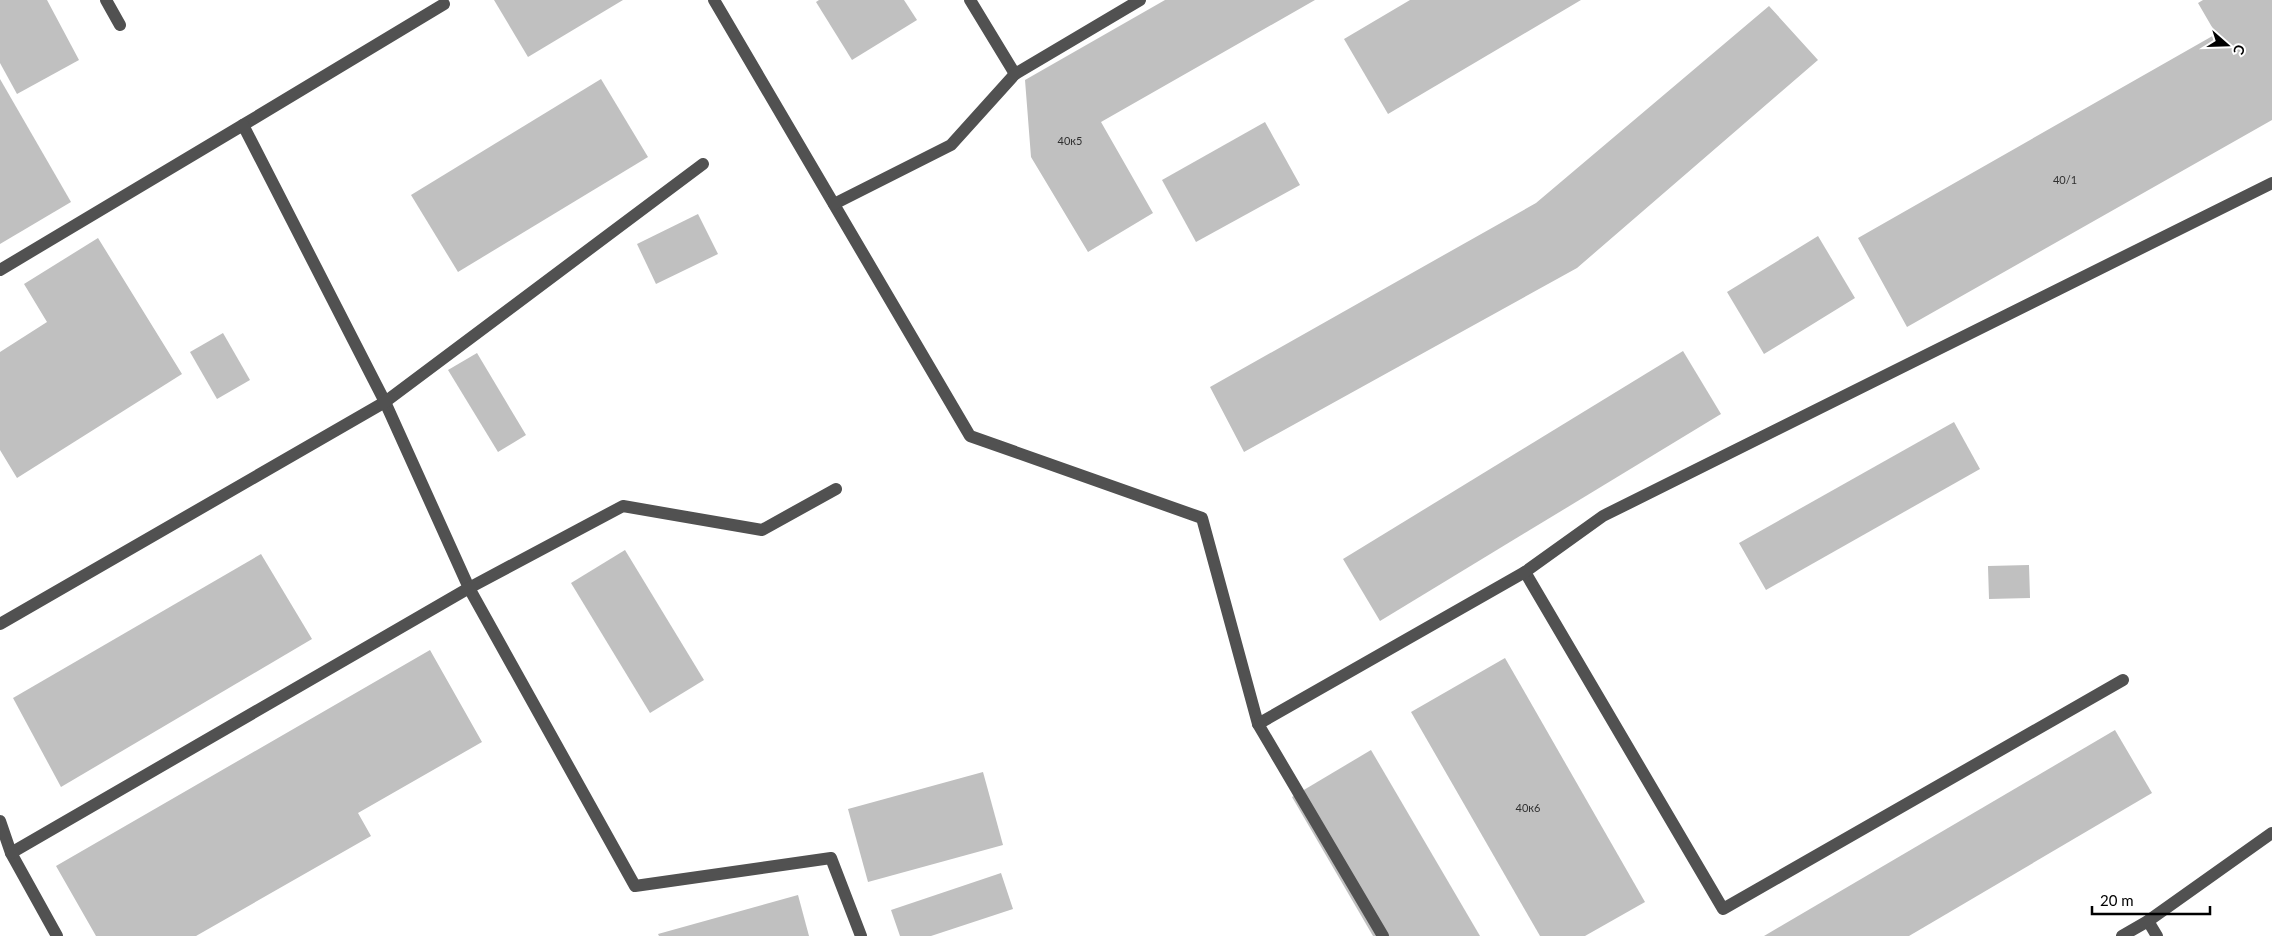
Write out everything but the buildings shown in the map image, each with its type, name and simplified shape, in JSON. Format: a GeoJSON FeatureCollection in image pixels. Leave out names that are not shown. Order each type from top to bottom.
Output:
{"type":"FeatureCollection","features":[{"type":"Feature","properties":{"kind":"lane"},"geometry":{"type":"LineString","coordinates":[[106,0],[120,25]]}},
{"type":"Feature","properties":{"kind":"lane"},"geometry":{"type":"LineString","coordinates":[[714,0],[970,436],[1202,518],[1258,724],[1383,936]]}},
{"type":"Feature","properties":{"kind":"lane"},"geometry":{"type":"LineString","coordinates":[[970,0],[1014,74]]}},
{"type":"Feature","properties":{"kind":"lane"},"geometry":{"type":"LineString","coordinates":[[834,204],[951,145],[1014,74],[1140,0]]}},
{"type":"Feature","properties":{"kind":"lane"},"geometry":{"type":"LineString","coordinates":[[0,270],[444,4]]}},
{"type":"Feature","properties":{"kind":"lane"},"geometry":{"type":"LineString","coordinates":[[243,125],[385,402],[469,588],[635,886],[831,858],[861,936]]}},
{"type":"Feature","properties":{"kind":"lane"},"geometry":{"type":"LineString","coordinates":[[0,624],[385,402],[704,164]]}},
{"type":"Feature","properties":{"kind":"lane"},"geometry":{"type":"LineString","coordinates":[[1258,724],[1525,572],[1603,516],[2272,183]]}},
{"type":"Feature","properties":{"kind":"lane"},"geometry":{"type":"LineString","coordinates":[[11,852],[469,588],[623,506],[762,530],[836,489]]}},
{"type":"Feature","properties":{"kind":"lane"},"geometry":{"type":"LineString","coordinates":[[1525,572],[1723,909],[2123,680]]}},
{"type":"Feature","properties":{"kind":"lane"},"geometry":{"type":"LineString","coordinates":[[0,821],[11,852],[57,936]]}},
{"type":"Feature","properties":{"kind":"lane"},"geometry":{"type":"LineString","coordinates":[[2122,936],[2148,921],[2272,833]]}},
{"type":"Feature","properties":{"kind":"lane"},"geometry":{"type":"LineString","coordinates":[[2148,921],[2158,936]]}}]}
